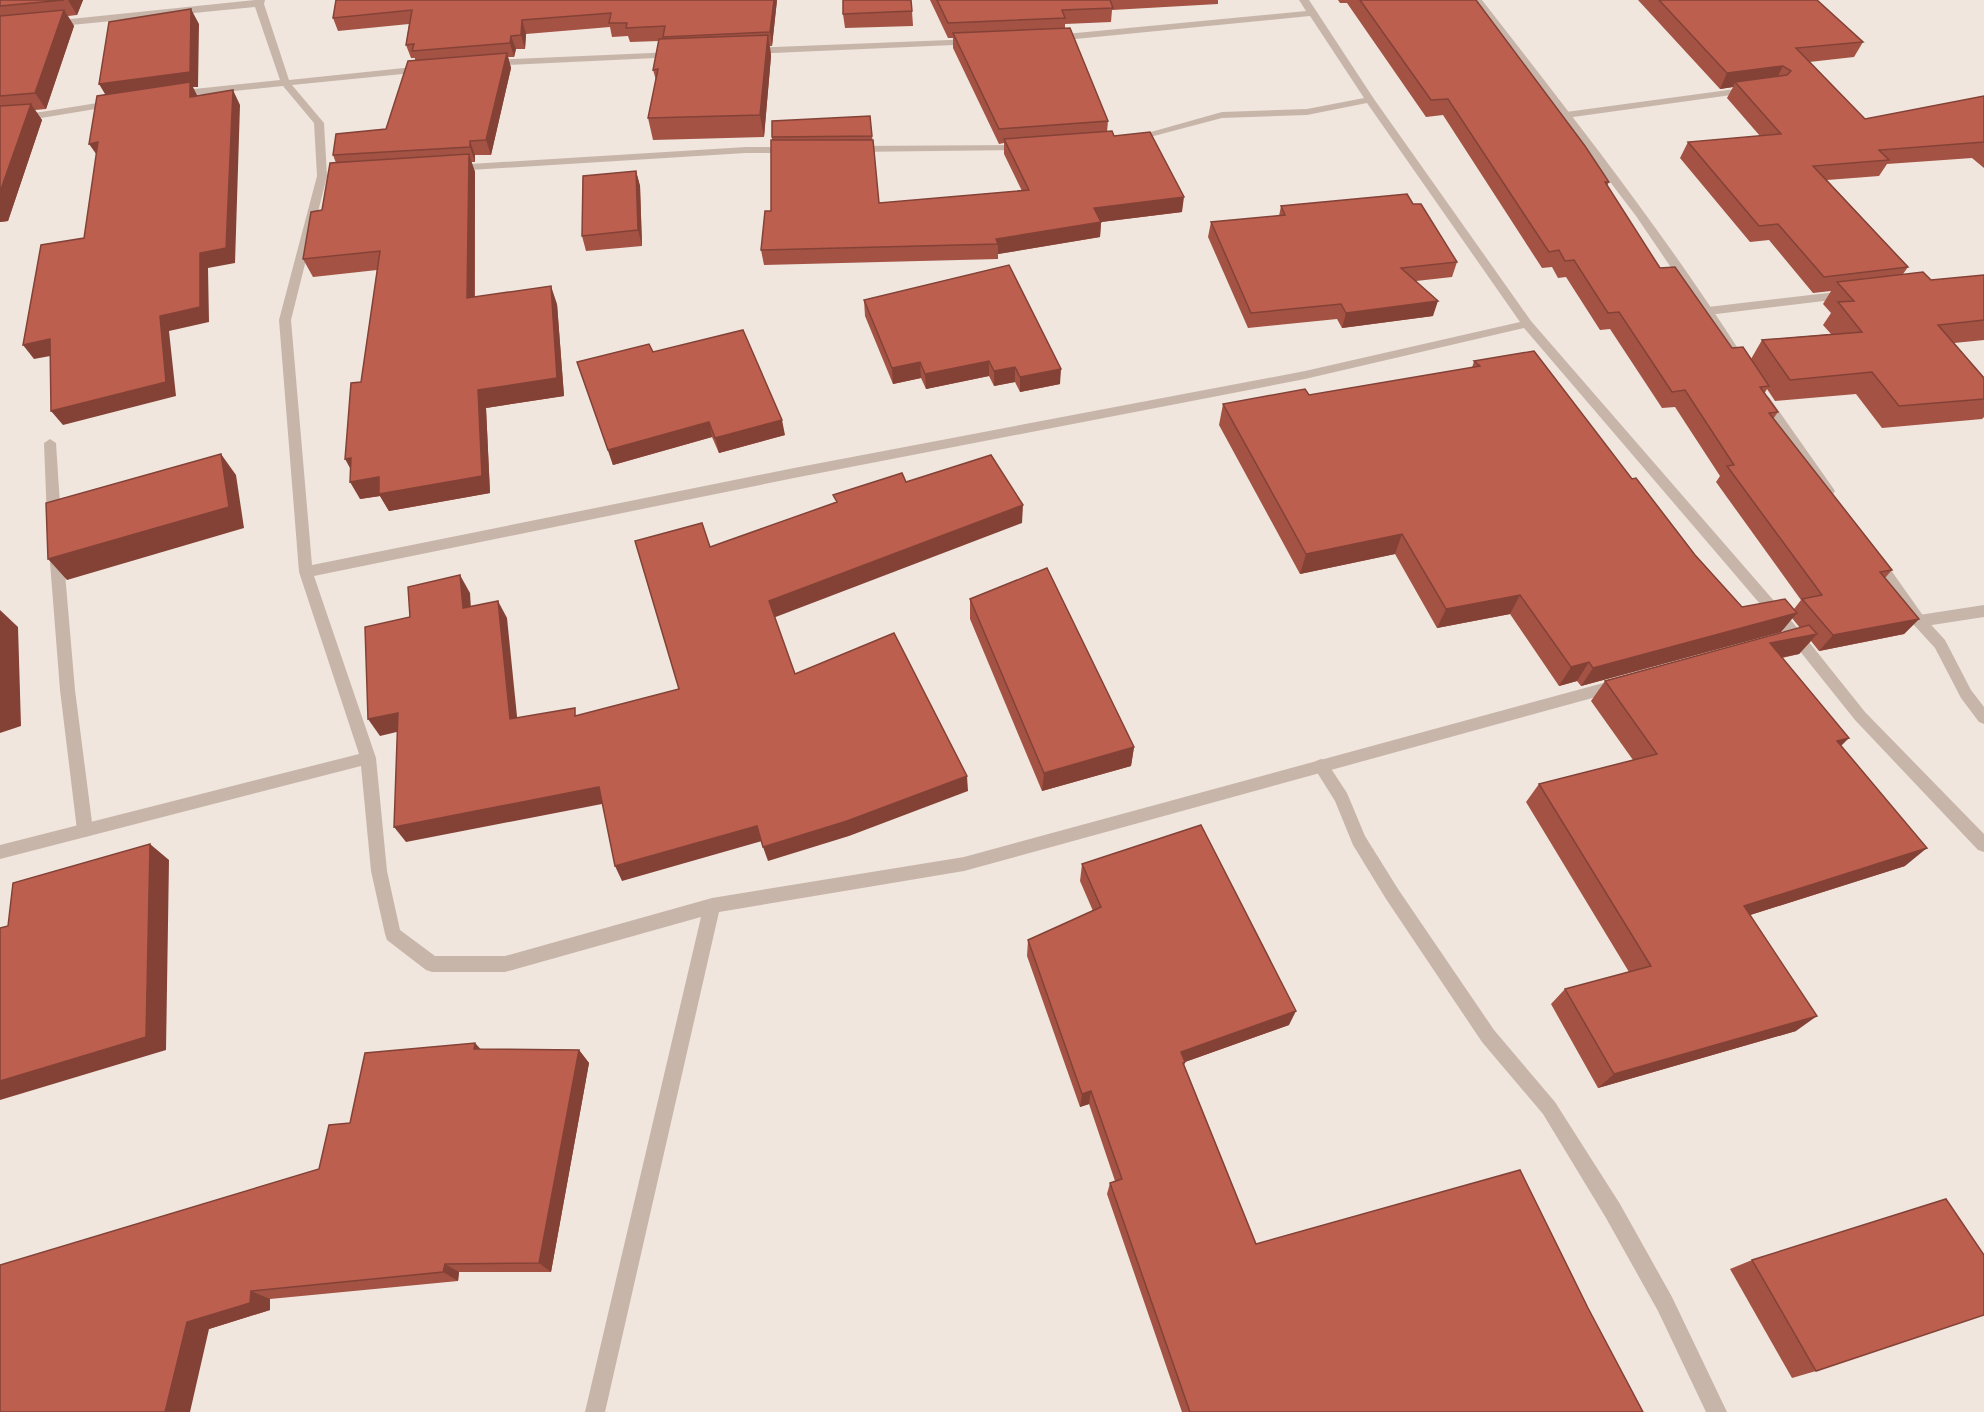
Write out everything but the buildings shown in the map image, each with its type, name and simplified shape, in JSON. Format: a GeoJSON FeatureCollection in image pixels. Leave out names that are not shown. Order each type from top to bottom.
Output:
{"type":"FeatureCollection","features":[{"type":"Feature","properties":{"kind":"street"},"geometry":{"type":"LineString","coordinates":[[1304,0],[1370,100],[1527,324],[1790,638],[1860,716],[1984,845]]}},
{"type":"Feature","properties":{"kind":"street"},"geometry":{"type":"LineString","coordinates":[[1477,0],[1566,115],[1708,311],[1737,357]]}},
{"type":"Feature","properties":{"kind":"street"},"geometry":{"type":"LineString","coordinates":[[45,25],[260,2],[286,84],[319,123],[328,176],[285,320],[306,572],[368,759],[379,871],[393,934],[432,964],[505,964],[712,906],[964,864],[1634,681]]}},
{"type":"Feature","properties":{"kind":"street"},"geometry":{"type":"LineString","coordinates":[[1041,39],[1311,13]]}},
{"type":"Feature","properties":{"kind":"street"},"geometry":{"type":"LineString","coordinates":[[743,52],[981,42]]}},
{"type":"Feature","properties":{"kind":"street"},"geometry":{"type":"LineString","coordinates":[[473,64],[684,54]]}},
{"type":"Feature","properties":{"kind":"street"},"geometry":{"type":"LineString","coordinates":[[165,95],[438,68]]}},
{"type":"Feature","properties":{"kind":"street"},"geometry":{"type":"LineString","coordinates":[[1566,115],[1763,88]]}},
{"type":"Feature","properties":{"kind":"street"},"geometry":{"type":"LineString","coordinates":[[1114,141],[1126,140],[1222,115],[1307,112],[1370,100]]}},
{"type":"Feature","properties":{"kind":"street"},"geometry":{"type":"LineString","coordinates":[[0,118],[41,115],[131,101]]}},
{"type":"Feature","properties":{"kind":"street"},"geometry":{"type":"LineString","coordinates":[[841,149],[1030,147]]}},
{"type":"Feature","properties":{"kind":"street"},"geometry":{"type":"LineString","coordinates":[[440,169],[746,150],[805,149]]}},
{"type":"Feature","properties":{"kind":"street"},"geometry":{"type":"LineString","coordinates":[[1708,311],[1861,293]]}},
{"type":"Feature","properties":{"kind":"street"},"geometry":{"type":"LineString","coordinates":[[306,572],[794,473],[1305,375],[1527,324]]}},
{"type":"Feature","properties":{"kind":"street"},"geometry":{"type":"LineString","coordinates":[[1761,393],[1833,498]]}},
{"type":"Feature","properties":{"kind":"street"},"geometry":{"type":"LineString","coordinates":[[50,443],[59,611],[69,713],[85,830]]}},
{"type":"Feature","properties":{"kind":"street"},"geometry":{"type":"LineString","coordinates":[[1866,545],[1919,621],[1940,644],[1966,694],[1984,718]]}},
{"type":"Feature","properties":{"kind":"street"},"geometry":{"type":"LineString","coordinates":[[1919,621],[1984,611]]}},
{"type":"Feature","properties":{"kind":"street"},"geometry":{"type":"LineString","coordinates":[[0,852],[368,759]]}},
{"type":"Feature","properties":{"kind":"street"},"geometry":{"type":"LineString","coordinates":[[1322,766],[1341,798],[1359,840],[1392,894],[1488,1036],[1549,1108],[1613,1211],[1665,1304],[1717,1412]]}},
{"type":"Feature","properties":{"kind":"street"},"geometry":{"type":"LineString","coordinates":[[594,1412],[712,906]]}}]}
